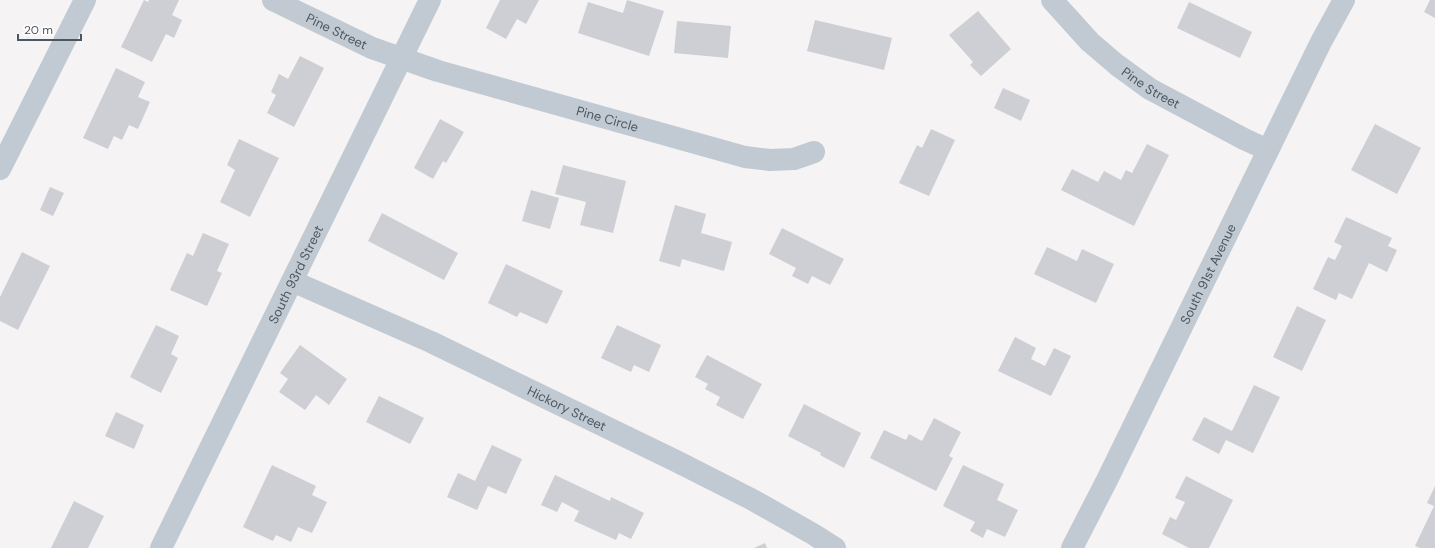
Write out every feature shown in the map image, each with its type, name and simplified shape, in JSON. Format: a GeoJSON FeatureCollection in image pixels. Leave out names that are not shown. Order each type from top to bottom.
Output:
{"type":"FeatureCollection","features":[{"type":"Feature","properties":{"kind":"street"},"geometry":{"type":"LineString","coordinates":[[0,168],[85,0]]}},
{"type":"Feature","properties":{"kind":"street","name":"Pine Street"},"geometry":{"type":"LineString","coordinates":[[273,0],[372,48],[402,59]]}},
{"type":"Feature","properties":{"kind":"street","name":"South 93rd Street"},"geometry":{"type":"LineString","coordinates":[[161,548],[430,0]]}},
{"type":"Feature","properties":{"kind":"street","name":"Pine Street"},"geometry":{"type":"LineString","coordinates":[[1052,0],[1090,42],[1117,65],[1150,89],[1244,140],[1268,150]]}},
{"type":"Feature","properties":{"kind":"street","name":"South 91st Avenue"},"geometry":{"type":"LineString","coordinates":[[1072,548],[1321,42],[1344,0]]}},
{"type":"Feature","properties":{"kind":"street","name":"Pine Circle"},"geometry":{"type":"LineString","coordinates":[[402,59],[438,71],[745,157],[770,160],[794,159],[814,152]]}},
{"type":"Feature","properties":{"kind":"street","name":"Hickory Street"},"geometry":{"type":"LineString","coordinates":[[292,281],[431,342],[676,461],[751,498],[834,548]]}},
{"type":"Feature","properties":{"kind":"building"},"geometry":{"type":"Polygon","coordinates":[[[144,0],[148,2],[149,0],[179,0],[172,15],[182,20],[174,38],[166,34],[152,62],[121,47],[144,0]]]}},
{"type":"Feature","properties":{"kind":"building"},"geometry":{"type":"Polygon","coordinates":[[[500,0],[539,0],[526,24],[517,19],[506,39],[486,28],[500,0]]]}},
{"type":"Feature","properties":{"kind":"building"},"geometry":{"type":"Polygon","coordinates":[[[627,0],[664,11],[649,56],[578,33],[588,2],[623,13],[627,0]]]}},
{"type":"Feature","properties":{"kind":"building"},"geometry":{"type":"Polygon","coordinates":[[[1430,0],[1435,0],[1435,18],[1424,12],[1430,0]]]}},
{"type":"Feature","properties":{"kind":"building"},"geometry":{"type":"Polygon","coordinates":[[[1189,2],[1252,32],[1240,58],[1177,28],[1189,2]]]}},
{"type":"Feature","properties":{"kind":"building"},"geometry":{"type":"Polygon","coordinates":[[[978,11],[1011,49],[981,76],[970,65],[973,62],[949,35],[978,11]]]}},
{"type":"Feature","properties":{"kind":"building"},"geometry":{"type":"Polygon","coordinates":[[[815,20],[892,38],[884,70],[807,51],[815,20]]]}},
{"type":"Feature","properties":{"kind":"building"},"geometry":{"type":"Polygon","coordinates":[[[677,21],[731,26],[728,58],[674,53],[677,21]]]}},
{"type":"Feature","properties":{"kind":"building"},"geometry":{"type":"Polygon","coordinates":[[[300,56],[324,68],[294,127],[267,113],[276,95],[271,92],[279,74],[288,79],[300,56]]]}},
{"type":"Feature","properties":{"kind":"building"},"geometry":{"type":"Polygon","coordinates":[[[116,68],[145,82],[138,97],[150,102],[138,129],[129,125],[122,140],[114,136],[108,149],[83,138],[116,68]]]}},
{"type":"Feature","properties":{"kind":"building"},"geometry":{"type":"Polygon","coordinates":[[[1003,88],[1030,100],[1021,121],[994,108],[1003,88]]]}},
{"type":"Feature","properties":{"kind":"building"},"geometry":{"type":"Polygon","coordinates":[[[440,119],[464,132],[446,163],[443,161],[433,179],[414,168],[440,119]]]}},
{"type":"Feature","properties":{"kind":"building"},"geometry":{"type":"Polygon","coordinates":[[[1375,124],[1421,148],[1397,194],[1351,170],[1375,124]]]}},
{"type":"Feature","properties":{"kind":"building"},"geometry":{"type":"Polygon","coordinates":[[[931,129],[955,140],[929,196],[899,183],[917,145],[922,148],[931,129]]]}},
{"type":"Feature","properties":{"kind":"building"},"geometry":{"type":"Polygon","coordinates":[[[239,139],[279,158],[250,217],[220,202],[235,170],[227,165],[239,139]]]}},
{"type":"Feature","properties":{"kind":"building"},"geometry":{"type":"Polygon","coordinates":[[[1147,144],[1169,155],[1134,226],[1061,190],[1072,169],[1098,182],[1104,171],[1121,180],[1126,170],[1132,173],[1147,144]]]}},
{"type":"Feature","properties":{"kind":"building"},"geometry":{"type":"Polygon","coordinates":[[[563,165],[626,181],[613,233],[580,225],[586,202],[555,194],[563,165]]]}},
{"type":"Feature","properties":{"kind":"building"},"geometry":{"type":"Polygon","coordinates":[[[50,187],[64,193],[53,216],[40,210],[50,187]]]}},
{"type":"Feature","properties":{"kind":"building"},"geometry":{"type":"Polygon","coordinates":[[[531,190],[559,198],[550,229],[522,221],[531,190]]]}},
{"type":"Feature","properties":{"kind":"building"},"geometry":{"type":"Polygon","coordinates":[[[675,205],[706,214],[701,233],[732,242],[724,271],[682,259],[680,267],[659,261],[675,205]]]}},
{"type":"Feature","properties":{"kind":"building"},"geometry":{"type":"Polygon","coordinates":[[[382,213],[458,253],[444,280],[368,241],[382,213]]]}},
{"type":"Feature","properties":{"kind":"building"},"geometry":{"type":"Polygon","coordinates":[[[1346,217],[1392,238],[1388,246],[1397,250],[1387,272],[1369,263],[1352,299],[1339,293],[1336,300],[1313,289],[1328,257],[1335,260],[1342,246],[1334,242],[1346,217]]]}},
{"type":"Feature","properties":{"kind":"building"},"geometry":{"type":"Polygon","coordinates":[[[782,228],[844,259],[830,285],[812,276],[808,284],[792,276],[796,268],[769,254],[782,228]]]}},
{"type":"Feature","properties":{"kind":"building"},"geometry":{"type":"Polygon","coordinates":[[[203,233],[229,244],[217,271],[222,273],[207,306],[170,290],[187,253],[193,256],[203,233]]]}},
{"type":"Feature","properties":{"kind":"building"},"geometry":{"type":"Polygon","coordinates":[[[1047,247],[1077,261],[1082,249],[1114,264],[1096,303],[1034,274],[1047,247]]]}},
{"type":"Feature","properties":{"kind":"building"},"geometry":{"type":"Polygon","coordinates":[[[22,252],[50,266],[18,330],[0,321],[0,297],[22,252]]]}},
{"type":"Feature","properties":{"kind":"building"},"geometry":{"type":"Polygon","coordinates":[[[506,264],[563,291],[547,324],[520,312],[517,317],[488,303],[506,264]]]}},
{"type":"Feature","properties":{"kind":"building"},"geometry":{"type":"Polygon","coordinates":[[[1297,306],[1326,320],[1302,371],[1273,357],[1297,306]]]}},
{"type":"Feature","properties":{"kind":"building"},"geometry":{"type":"Polygon","coordinates":[[[156,325],[179,336],[171,354],[178,358],[161,393],[130,377],[156,325]]]}},
{"type":"Feature","properties":{"kind":"building"},"geometry":{"type":"Polygon","coordinates":[[[617,325],[661,345],[649,372],[634,365],[631,372],[601,358],[617,325]]]}},
{"type":"Feature","properties":{"kind":"building"},"geometry":{"type":"Polygon","coordinates":[[[1015,337],[1036,348],[1031,359],[1045,366],[1054,348],[1071,356],[1051,396],[998,371],[1015,337]]]}},
{"type":"Feature","properties":{"kind":"building"},"geometry":{"type":"Polygon","coordinates":[[[300,345],[347,379],[329,405],[316,395],[305,410],[279,392],[288,379],[280,373],[300,345]]]}},
{"type":"Feature","properties":{"kind":"building"},"geometry":{"type":"Polygon","coordinates":[[[707,355],[762,384],[743,419],[716,405],[720,397],[705,389],[708,384],[695,377],[707,355]]]}},
{"type":"Feature","properties":{"kind":"building"},"geometry":{"type":"Polygon","coordinates":[[[1254,385],[1280,397],[1253,453],[1226,440],[1219,454],[1192,440],[1204,417],[1232,431],[1254,385]]]}},
{"type":"Feature","properties":{"kind":"building"},"geometry":{"type":"Polygon","coordinates":[[[379,396],[424,418],[410,444],[366,422],[379,396]]]}},
{"type":"Feature","properties":{"kind":"building"},"geometry":{"type":"Polygon","coordinates":[[[804,404],[861,433],[844,468],[820,455],[821,453],[788,436],[804,404]]]}},
{"type":"Feature","properties":{"kind":"building"},"geometry":{"type":"Polygon","coordinates":[[[116,412],[144,425],[134,449],[105,436],[116,412]]]}},
{"type":"Feature","properties":{"kind":"building"},"geometry":{"type":"Polygon","coordinates":[[[934,418],[961,432],[949,456],[953,458],[936,491],[870,458],[884,430],[906,440],[909,434],[922,441],[934,418]]]}},
{"type":"Feature","properties":{"kind":"building"},"geometry":{"type":"Polygon","coordinates":[[[492,445],[522,459],[506,494],[488,486],[477,510],[447,497],[458,473],[475,481],[492,445]]]}},
{"type":"Feature","properties":{"kind":"building"},"geometry":{"type":"Polygon","coordinates":[[[272,465],[316,486],[312,495],[327,502],[312,533],[298,527],[291,542],[276,535],[273,541],[243,527],[272,465]]]}},
{"type":"Feature","properties":{"kind":"building"},"geometry":{"type":"Polygon","coordinates":[[[963,465],[1004,484],[997,500],[1018,510],[1005,537],[987,529],[983,538],[970,531],[975,522],[943,506],[963,465]]]}},
{"type":"Feature","properties":{"kind":"building"},"geometry":{"type":"Polygon","coordinates":[[[555,475],[610,501],[611,497],[644,513],[631,539],[619,533],[616,540],[574,521],[579,511],[562,502],[557,512],[541,505],[555,475]]]}},
{"type":"Feature","properties":{"kind":"building"},"geometry":{"type":"Polygon","coordinates":[[[1186,476],[1233,500],[1209,548],[1189,548],[1162,534],[1170,517],[1176,520],[1185,502],[1175,498],[1186,476]]]}},
{"type":"Feature","properties":{"kind":"building"},"geometry":{"type":"Polygon","coordinates":[[[1435,486],[1435,548],[1420,548],[1415,546],[1434,506],[1427,503],[1435,486]]]}},
{"type":"Feature","properties":{"kind":"building"},"geometry":{"type":"Polygon","coordinates":[[[74,501],[104,516],[88,548],[51,548],[74,501]]]}},
{"type":"Feature","properties":{"kind":"building"},"geometry":{"type":"Polygon","coordinates":[[[765,543],[767,548],[754,548],[765,543]]]}}]}
